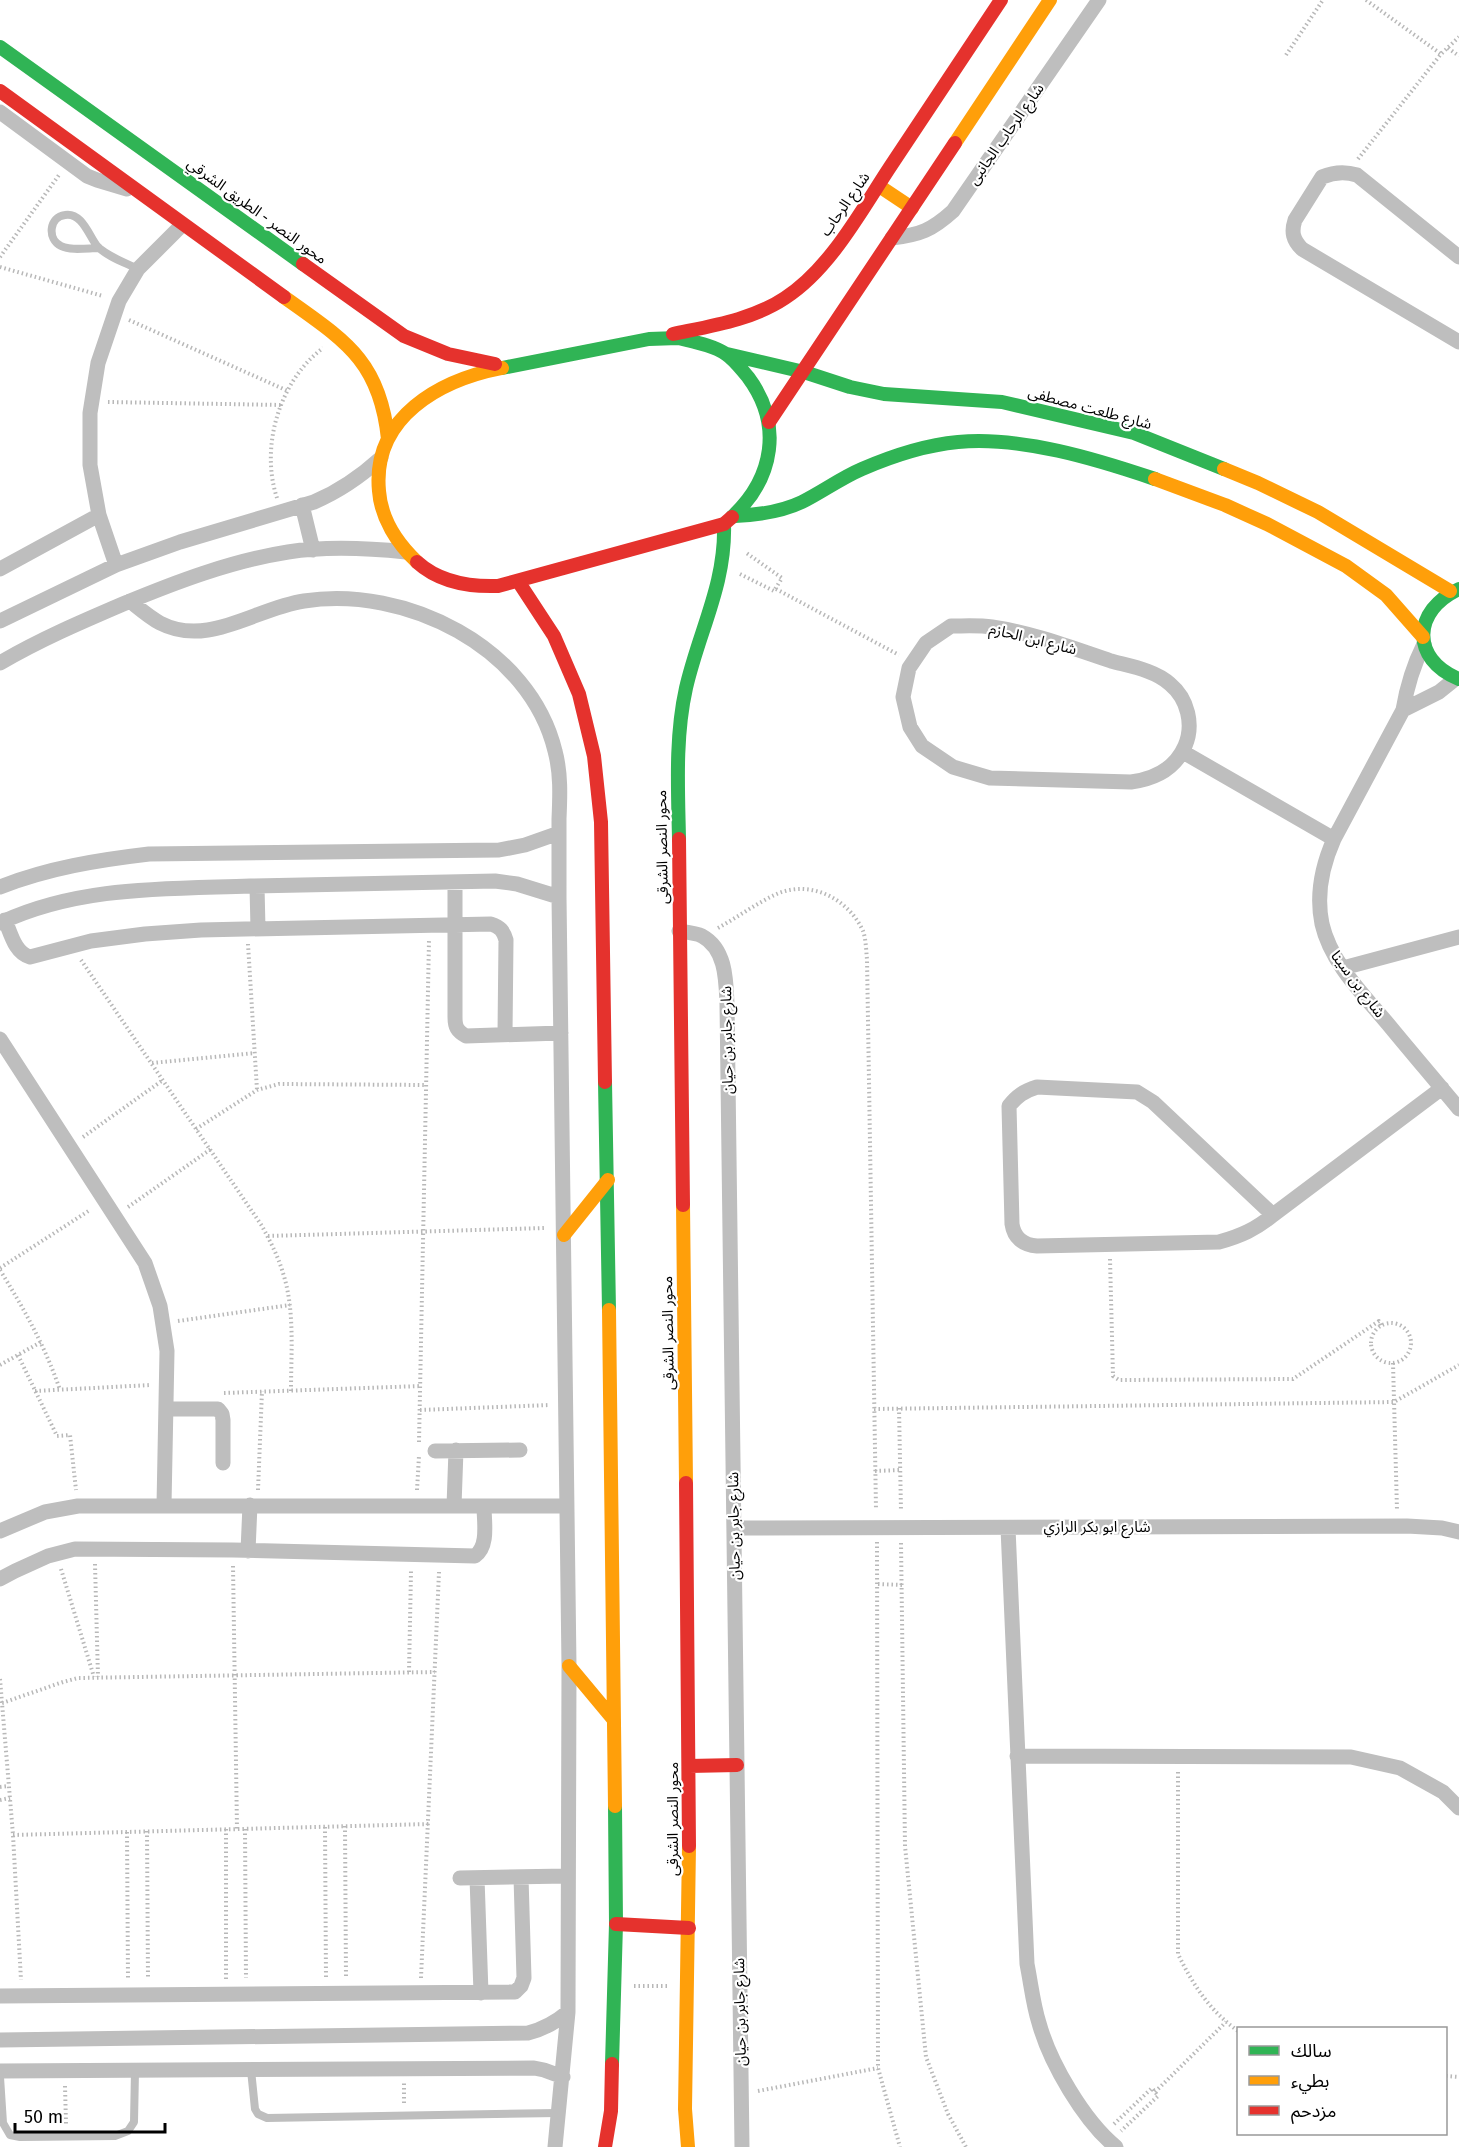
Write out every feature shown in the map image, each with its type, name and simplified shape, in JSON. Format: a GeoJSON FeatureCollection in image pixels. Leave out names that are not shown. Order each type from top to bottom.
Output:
{"type":"FeatureCollection","features":[{"type":"Feature","properties":{"kind":"street","name":"شارع الرحاب"},"geometry":{"type":"LineString","coordinates":[[649,339],[717,325],[755,313],[785,298],[826,258],[879,186],[1001,0]]}},
{"type":"Feature","properties":{"kind":"street"},"geometry":{"type":"LineString","coordinates":[[769,422],[1050,0]]}},
{"type":"Feature","properties":{"kind":"street","name":"شارع الرحاب الجانبى"},"geometry":{"type":"LineString","coordinates":[[892,238],[915,236],[936,226],[952,211],[1099,0]]}},
{"type":"Feature","properties":{"kind":"street","name":"محور النصر - الطريق الشرقي"},"geometry":{"type":"LineString","coordinates":[[0,47],[232,225],[404,336],[438,352],[465,360],[512,366]]}},
{"type":"Feature","properties":{"kind":"street"},"geometry":{"type":"LineString","coordinates":[[0,91],[339,337],[356,352],[370,371],[383,404],[388,439]]}},
{"type":"Feature","properties":{"kind":"street"},"geometry":{"type":"LineString","coordinates":[[0,112],[97,180],[136,190]]}},
{"type":"Feature","properties":{"kind":"street"},"geometry":{"type":"LineString","coordinates":[[1459,257],[1357,175],[1348,172],[1322,177],[1295,220],[1293,228],[1296,243],[1302,249],[1459,342]]}},
{"type":"Feature","properties":{"kind":"street"},"geometry":{"type":"LineString","coordinates":[[879,186],[912,208]]}},
{"type":"Feature","properties":{"kind":"street"},"geometry":{"type":"LineString","coordinates":[[116,565],[99,516],[90,465],[90,413],[98,363],[117,307],[138,269],[182,225]]}},
{"type":"Feature","properties":{"kind":"street"},"geometry":{"type":"LineString","coordinates":[[214,248],[232,225]]}},
{"type":"Feature","properties":{"kind":"street","name":"شارع طلعت مصطفى"},"geometry":{"type":"LineString","coordinates":[[649,339],[678,338],[707,345],[727,354],[884,394],[1002,402],[1134,433],[1258,483],[1308,507],[1455,590]]}},
{"type":"Feature","properties":{"kind":"street"},"geometry":{"type":"LineString","coordinates":[[649,339],[463,377],[441,387],[420,401],[402,419],[388,439],[381,458],[378,478],[380,498],[389,527],[406,552],[430,571],[458,583],[478,587],[498,586],[730,520],[793,506],[852,474],[878,463],[944,444],[989,441],[1015,443],[1135,472],[1193,493],[1250,516],[1358,575],[1382,592],[1404,613],[1423,640],[1428,655],[1435,665],[1444,673],[1457,679],[1439,692],[1403,710]]}},
{"type":"Feature","properties":{"kind":"street"},"geometry":{"type":"LineString","coordinates":[[727,354],[752,381],[763,400],[769,422],[770,448],[764,474],[753,497],[730,520]]}},
{"type":"Feature","properties":{"kind":"street"},"geometry":{"type":"LineString","coordinates":[[0,621],[116,565],[180,542],[332,494],[349,485],[381,458]]}},
{"type":"Feature","properties":{"kind":"street"},"geometry":{"type":"LineString","coordinates":[[302,505],[313,550]]}},
{"type":"Feature","properties":{"kind":"street"},"geometry":{"type":"LineString","coordinates":[[0,569],[99,516]]}},
{"type":"Feature","properties":{"kind":"street","name":"محور النصر الشرقى"},"geometry":{"type":"LineString","coordinates":[[688,2147],[686,2109],[689,1766],[678,762],[686,688],[707,624],[722,565],[730,520]]}},
{"type":"Feature","properties":{"kind":"street"},"geometry":{"type":"LineString","coordinates":[[0,663],[28,646],[130,601],[168,586],[257,558],[313,550],[348,548],[406,552]]}},
{"type":"Feature","properties":{"kind":"street"},"geometry":{"type":"LineString","coordinates":[[518,581],[554,636],[579,694],[594,756],[601,822],[608,1180],[616,1924],[611,2111],[605,2147]]}},
{"type":"Feature","properties":{"kind":"street"},"geometry":{"type":"LineString","coordinates":[[1423,640],[1426,618],[1436,602],[1455,590]]}},
{"type":"Feature","properties":{"kind":"street"},"geometry":{"type":"LineString","coordinates":[[130,601],[161,624],[188,631],[215,629],[285,604],[314,599],[344,598],[388,603],[411,609],[453,628],[507,668],[533,699],[543,716],[556,753],[559,772],[569,1666],[568,2012],[555,2147]]}},
{"type":"Feature","properties":{"kind":"street","name":"شارع ابن الحازم"},"geometry":{"type":"LineString","coordinates":[[951,626],[990,626],[1029,635],[1149,673],[1169,682],[1181,696],[1188,712],[1189,729],[1183,752],[1164,772],[1148,780],[1131,782],[990,778],[953,767],[922,746],[910,727],[903,698],[909,668],[913,662],[926,643],[951,626]]}},
{"type":"Feature","properties":{"kind":"street","name":"شارع بن سينا"},"geometry":{"type":"LineString","coordinates":[[1423,640],[1406,687],[1403,710],[1334,839],[1324,861],[1319,893],[1322,924],[1333,955],[1459,1108]]}},
{"type":"Feature","properties":{"kind":"street"},"geometry":{"type":"LineString","coordinates":[[1183,752],[1334,839]]}},
{"type":"Feature","properties":{"kind":"street"},"geometry":{"type":"LineString","coordinates":[[0,887],[53,870],[100,860],[149,854],[499,850],[525,845],[559,833]]}},
{"type":"Feature","properties":{"kind":"street"},"geometry":{"type":"LineString","coordinates":[[455,882],[455,1025],[459,1032],[466,1036],[561,1033]]}},
{"type":"Feature","properties":{"kind":"street"},"geometry":{"type":"LineString","coordinates":[[506,1034],[506,940],[504,932],[498,926],[491,924],[145,933],[91,941],[37,956],[23,955],[18,950],[2,921],[22,912],[81,896],[144,889],[506,882],[559,897]]}},
{"type":"Feature","properties":{"kind":"street"},"geometry":{"type":"LineString","coordinates":[[252,929],[257,886]]}},
{"type":"Feature","properties":{"kind":"street"},"geometry":{"type":"LineString","coordinates":[[680,931],[703,937]]}},
{"type":"Feature","properties":{"kind":"street","name":"شارع جابر بن حيان"},"geometry":{"type":"LineString","coordinates":[[703,937],[720,954],[726,977],[727,1004],[742,2147]]}},
{"type":"Feature","properties":{"kind":"street"},"geometry":{"type":"LineString","coordinates":[[1343,968],[1459,937]]}},
{"type":"Feature","properties":{"kind":"street"},"geometry":{"type":"LineString","coordinates":[[0,1039],[145,1263],[160,1306],[167,1351],[164,1505]]}},
{"type":"Feature","properties":{"kind":"street"},"geometry":{"type":"LineString","coordinates":[[1274,1215],[1146,1095],[1116,1090],[1036,1087],[1016,1097],[1009,1106],[1013,1231],[1022,1243],[1029,1245],[1219,1242],[1239,1237],[1257,1228],[1442,1088]]}},
{"type":"Feature","properties":{"kind":"street"},"geometry":{"type":"LineString","coordinates":[[564,1231],[608,1180]]}},
{"type":"Feature","properties":{"kind":"street"},"geometry":{"type":"LineString","coordinates":[[166,1409],[218,1409],[224,1420],[223,1463]]}},
{"type":"Feature","properties":{"kind":"street"},"geometry":{"type":"LineString","coordinates":[[454,1506],[456,1450]]}},
{"type":"Feature","properties":{"kind":"street"},"geometry":{"type":"LineString","coordinates":[[435,1451],[520,1450]]}},
{"type":"Feature","properties":{"kind":"street"},"geometry":{"type":"LineString","coordinates":[[241,1550],[253,1505]]}},
{"type":"Feature","properties":{"kind":"street"},"geometry":{"type":"LineString","coordinates":[[0,1531],[45,1512],[78,1506],[567,1506]]}},
{"type":"Feature","properties":{"kind":"street"},"geometry":{"type":"LineString","coordinates":[[0,1579],[57,1554],[75,1549],[95,1548],[475,1556],[481,1552],[483,1545],[484,1506]]}},
{"type":"Feature","properties":{"kind":"street","name":"شارع ابو بكر الرازي"},"geometry":{"type":"LineString","coordinates":[[734,1528],[1397,1526],[1442,1528],[1459,1532]]}},
{"type":"Feature","properties":{"kind":"street"},"geometry":{"type":"LineString","coordinates":[[1008,1527],[1027,1964],[1039,2024],[1063,2080],[1110,2142]]}},
{"type":"Feature","properties":{"kind":"street"},"geometry":{"type":"LineString","coordinates":[[569,1666],[614,1720]]}},
{"type":"Feature","properties":{"kind":"street"},"geometry":{"type":"LineString","coordinates":[[1017,1756],[1351,1757],[1400,1768],[1443,1792],[1459,1807]]}},
{"type":"Feature","properties":{"kind":"street"},"geometry":{"type":"LineString","coordinates":[[689,1766],[737,1765]]}},
{"type":"Feature","properties":{"kind":"street"},"geometry":{"type":"LineString","coordinates":[[460,1878],[567,1876]]}},
{"type":"Feature","properties":{"kind":"street"},"geometry":{"type":"LineString","coordinates":[[0,1996],[515,1992],[521,1986],[524,1978],[520,1877]]}},
{"type":"Feature","properties":{"kind":"street"},"geometry":{"type":"LineString","coordinates":[[477,1878],[481,1994]]}},
{"type":"Feature","properties":{"kind":"street"},"geometry":{"type":"LineString","coordinates":[[616,1924],[689,1928]]}},
{"type":"Feature","properties":{"kind":"street"},"geometry":{"type":"LineString","coordinates":[[0,2040],[528,2033],[543,2029],[568,2012]]}},
{"type":"Feature","properties":{"kind":"street"},"geometry":{"type":"LineString","coordinates":[[0,2071],[534,2068],[562,2077]]}},
{"type":"Feature","properties":{"kind":"lane"},"geometry":{"type":"LineString","coordinates":[[99,248],[67,248],[59,245],[51,232],[52,225],[57,218],[72,215],[79,219],[99,248],[138,269]]}},
{"type":"Feature","properties":{"kind":"lane"},"geometry":{"type":"LineString","coordinates":[[251,2070],[255,2109],[263,2116],[558,2113]]}},
{"type":"Feature","properties":{"kind":"lane"},"geometry":{"type":"LineString","coordinates":[[0,2076],[3,2123],[6,2131],[15,2137],[120,2136],[128,2131],[134,2122],[135,2071]]}},
{"type":"Feature","properties":{"kind":"path"},"geometry":{"type":"LineString","coordinates":[[1286,56],[1323,0]]}},
{"type":"Feature","properties":{"kind":"path"},"geometry":{"type":"LineString","coordinates":[[1366,0],[1374,3],[1441,54]]}},
{"type":"Feature","properties":{"kind":"path"},"geometry":{"type":"LineString","coordinates":[[1348,172],[1441,54],[1459,37]]}},
{"type":"Feature","properties":{"kind":"path"},"geometry":{"type":"LineString","coordinates":[[1448,48],[1459,56]]}},
{"type":"Feature","properties":{"kind":"path"},"geometry":{"type":"LineString","coordinates":[[0,257],[69,162]]}},
{"type":"Feature","properties":{"kind":"path"},"geometry":{"type":"LineString","coordinates":[[0,267],[117,307],[288,391]]}},
{"type":"Feature","properties":{"kind":"path"},"geometry":{"type":"LineString","coordinates":[[282,511],[271,469],[271,447],[275,426],[288,391],[301,370],[318,352],[339,337]]}},
{"type":"Feature","properties":{"kind":"path"},"geometry":{"type":"LineString","coordinates":[[92,402],[282,405]]}},
{"type":"Feature","properties":{"kind":"path"},"geometry":{"type":"LineString","coordinates":[[726,540],[782,576],[776,589]]}},
{"type":"Feature","properties":{"kind":"path"},"geometry":{"type":"LineString","coordinates":[[722,565],[773,591],[776,589],[913,662]]}},
{"type":"Feature","properties":{"kind":"path"},"geometry":{"type":"LineString","coordinates":[[703,937],[780,893],[805,889],[830,895],[850,910],[864,933],[867,959],[878,1584],[876,1844],[878,2068],[900,2147]]}},
{"type":"Feature","properties":{"kind":"path"},"geometry":{"type":"LineString","coordinates":[[417,1506],[429,925]]}},
{"type":"Feature","properties":{"kind":"path"},"geometry":{"type":"LineString","coordinates":[[252,929],[257,1090]]}},
{"type":"Feature","properties":{"kind":"path"},"geometry":{"type":"LineString","coordinates":[[73,946],[211,1149],[275,1249],[284,1275],[290,1305],[291,1390]]}},
{"type":"Feature","properties":{"kind":"path"},"geometry":{"type":"LineString","coordinates":[[152,1063],[255,1053]]}},
{"type":"Feature","properties":{"kind":"path"},"geometry":{"type":"LineString","coordinates":[[69,1147],[163,1080]]}},
{"type":"Feature","properties":{"kind":"path"},"geometry":{"type":"LineString","coordinates":[[196,1129],[257,1090],[279,1084],[426,1085]]}},
{"type":"Feature","properties":{"kind":"path"},"geometry":{"type":"LineString","coordinates":[[115,1216],[211,1149]]}},
{"type":"Feature","properties":{"kind":"path"},"geometry":{"type":"LineString","coordinates":[[60,1390],[41,1342],[0,1269],[105,1201]]}},
{"type":"Feature","properties":{"kind":"path"},"geometry":{"type":"LineString","coordinates":[[268,1236],[564,1231]]}},
{"type":"Feature","properties":{"kind":"path"},"geometry":{"type":"LineString","coordinates":[[1110,1244],[1113,1376],[1117,1380],[1293,1379],[1379,1321],[1381,1326]]}},
{"type":"Feature","properties":{"kind":"path"},"geometry":{"type":"LineString","coordinates":[[163,1323],[290,1305]]}},
{"type":"Feature","properties":{"kind":"path"},"geometry":{"type":"LineString","coordinates":[[1389,1323],[1396,1324],[1409,1334],[1411,1341],[1407,1356],[1393,1363],[1379,1359],[1371,1345],[1372,1338],[1381,1326],[1389,1323]]}},
{"type":"Feature","properties":{"kind":"path"},"geometry":{"type":"LineString","coordinates":[[0,1365],[41,1342]]}},
{"type":"Feature","properties":{"kind":"path"},"geometry":{"type":"LineString","coordinates":[[18,1355],[57,1436],[70,1435],[78,1506]]}},
{"type":"Feature","properties":{"kind":"path"},"geometry":{"type":"LineString","coordinates":[[1393,1363],[1397,1526]]}},
{"type":"Feature","properties":{"kind":"path"},"geometry":{"type":"LineString","coordinates":[[874,1409],[1394,1402],[1459,1365]]}},
{"type":"Feature","properties":{"kind":"path"},"geometry":{"type":"LineString","coordinates":[[35,1391],[166,1385]]}},
{"type":"Feature","properties":{"kind":"path"},"geometry":{"type":"LineString","coordinates":[[214,1393],[421,1386]]}},
{"type":"Feature","properties":{"kind":"path"},"geometry":{"type":"LineString","coordinates":[[253,1505],[261,1391]]}},
{"type":"Feature","properties":{"kind":"path"},"geometry":{"type":"LineString","coordinates":[[420,1410],[566,1405]]}},
{"type":"Feature","properties":{"kind":"path"},"geometry":{"type":"LineString","coordinates":[[899,1408],[905,1846],[926,2057],[948,2114],[966,2147]]}},
{"type":"Feature","properties":{"kind":"path"},"geometry":{"type":"LineString","coordinates":[[875,1471],[900,1470]]}},
{"type":"Feature","properties":{"kind":"path"},"geometry":{"type":"LineString","coordinates":[[95,1548],[96,1677]]}},
{"type":"Feature","properties":{"kind":"path"},"geometry":{"type":"LineString","coordinates":[[237,1829],[235,1675],[241,1550]]}},
{"type":"Feature","properties":{"kind":"path"},"geometry":{"type":"LineString","coordinates":[[57,1554],[96,1677]]}},
{"type":"Feature","properties":{"kind":"path"},"geometry":{"type":"LineString","coordinates":[[409,1672],[412,1554]]}},
{"type":"Feature","properties":{"kind":"path"},"geometry":{"type":"LineString","coordinates":[[421,1994],[439,1556]]}},
{"type":"Feature","properties":{"kind":"path"},"geometry":{"type":"LineString","coordinates":[[878,1584],[902,1585]]}},
{"type":"Feature","properties":{"kind":"path"},"geometry":{"type":"LineString","coordinates":[[2,1703],[63,1682],[96,1677],[435,1672]]}},
{"type":"Feature","properties":{"kind":"path"},"geometry":{"type":"LineString","coordinates":[[0,1679],[13,1835],[22,1996]]}},
{"type":"Feature","properties":{"kind":"path"},"geometry":{"type":"LineString","coordinates":[[1178,1756],[1178,1954],[1206,2002],[1237,2030]]}},
{"type":"Feature","properties":{"kind":"path"},"geometry":{"type":"LineString","coordinates":[[0,1788],[9,1786]]}},
{"type":"Feature","properties":{"kind":"path"},"geometry":{"type":"LineString","coordinates":[[0,1800],[10,1798]]}},
{"type":"Feature","properties":{"kind":"path"},"geometry":{"type":"LineString","coordinates":[[13,1835],[429,1824]]}},
{"type":"Feature","properties":{"kind":"path"},"geometry":{"type":"LineString","coordinates":[[345,1826],[346,1994]]}},
{"type":"Feature","properties":{"kind":"path"},"geometry":{"type":"LineString","coordinates":[[326,1827],[326,1995]]}},
{"type":"Feature","properties":{"kind":"path"},"geometry":{"type":"LineString","coordinates":[[226,1829],[226,1995]]}},
{"type":"Feature","properties":{"kind":"path"},"geometry":{"type":"LineString","coordinates":[[245,1829],[246,1995]]}},
{"type":"Feature","properties":{"kind":"path"},"geometry":{"type":"LineString","coordinates":[[127,1832],[128,1995]]}},
{"type":"Feature","properties":{"kind":"path"},"geometry":{"type":"LineString","coordinates":[[147,1832],[148,1995]]}},
{"type":"Feature","properties":{"kind":"path"},"geometry":{"type":"LineString","coordinates":[[616,1986],[688,1986]]}},
{"type":"Feature","properties":{"kind":"path"},"geometry":{"type":"LineString","coordinates":[[1155,2092],[1226,2022]]}},
{"type":"Feature","properties":{"kind":"path"},"geometry":{"type":"LineString","coordinates":[[741,2094],[878,2068]]}},
{"type":"Feature","properties":{"kind":"path"},"geometry":{"type":"LineString","coordinates":[[404,2069],[404,2116]]}},
{"type":"Feature","properties":{"kind":"path"},"geometry":{"type":"LineString","coordinates":[[64,2071],[66,2137]]}},
{"type":"Feature","properties":{"kind":"path"},"geometry":{"type":"LineString","coordinates":[[1150,2088],[1155,2092],[1158,2096],[1110,2142],[1150,2088]]}},
{"type":"Feature","properties":{"kind":"traffic: fast"},"geometry":{"type":"LineString","coordinates":[[0,47],[303,264]]}},
{"type":"Feature","properties":{"kind":"traffic: fast"},"geometry":{"type":"LineString","coordinates":[[678,338],[709,346],[729,356],[748,377],[766,413],[769,450],[765,468],[746,502],[732,517]]}},
{"type":"Feature","properties":{"kind":"traffic: fast"},"geometry":{"type":"LineString","coordinates":[[502,368],[649,339],[678,338]]}},
{"type":"Feature","properties":{"kind":"traffic: fast"},"geometry":{"type":"LineString","coordinates":[[727,354],[884,394],[1002,402],[1134,433],[1224,469]]}},
{"type":"Feature","properties":{"kind":"traffic: fast"},"geometry":{"type":"LineString","coordinates":[[735,516],[778,511],[802,502],[873,464],[921,448],[946,443],[982,441],[1032,446],[1083,457],[1155,479]]}},
{"type":"Feature","properties":{"kind":"traffic: fast"},"geometry":{"type":"LineString","coordinates":[[679,839],[678,763],[682,707],[691,667],[711,607],[721,567],[724,524]]}},
{"type":"Feature","properties":{"kind":"traffic: fast"},"geometry":{"type":"LineString","coordinates":[[1459,589],[1444,598],[1433,609],[1426,621],[1423,634],[1425,647],[1432,659],[1443,670],[1459,679]]}},
{"type":"Feature","properties":{"kind":"traffic: fast"},"geometry":{"type":"LineString","coordinates":[[605,1082],[609,1310]]}},
{"type":"Feature","properties":{"kind":"traffic: fast"},"geometry":{"type":"LineString","coordinates":[[612,2064],[616,1924],[615,1806]]}},
{"type":"Feature","properties":{"kind":"traffic: slow"},"geometry":{"type":"LineString","coordinates":[[955,143],[1050,0]]}},
{"type":"Feature","properties":{"kind":"traffic: slow"},"geometry":{"type":"LineString","coordinates":[[879,186],[912,208]]}},
{"type":"Feature","properties":{"kind":"traffic: slow"},"geometry":{"type":"LineString","coordinates":[[284,297],[324,326],[356,354],[377,390],[384,412],[388,439]]}},
{"type":"Feature","properties":{"kind":"traffic: slow"},"geometry":{"type":"LineString","coordinates":[[417,562],[391,530],[380,501],[380,465],[387,442],[398,423],[415,406],[434,393],[456,382],[502,368]]}},
{"type":"Feature","properties":{"kind":"traffic: slow"},"geometry":{"type":"LineString","coordinates":[[1224,469],[1318,512],[1450,591]]}},
{"type":"Feature","properties":{"kind":"traffic: slow"},"geometry":{"type":"LineString","coordinates":[[1155,479],[1225,505],[1267,524],[1346,566],[1386,595],[1423,637]]}},
{"type":"Feature","properties":{"kind":"traffic: slow"},"geometry":{"type":"LineString","coordinates":[[564,1235],[608,1180]]}},
{"type":"Feature","properties":{"kind":"traffic: slow"},"geometry":{"type":"LineString","coordinates":[[683,1205],[686,1483]]}},
{"type":"Feature","properties":{"kind":"traffic: slow"},"geometry":{"type":"LineString","coordinates":[[609,1310],[615,1806]]}},
{"type":"Feature","properties":{"kind":"traffic: slow"},"geometry":{"type":"LineString","coordinates":[[569,1666],[614,1720]]}},
{"type":"Feature","properties":{"kind":"traffic: slow"},"geometry":{"type":"LineString","coordinates":[[688,2147],[685,2109],[689,1846]]}},
{"type":"Feature","properties":{"kind":"traffic: jam"},"geometry":{"type":"LineString","coordinates":[[673,334],[716,325],[759,312],[785,298],[816,271],[844,238],[1001,0]]}},
{"type":"Feature","properties":{"kind":"traffic: jam"},"geometry":{"type":"LineString","coordinates":[[0,91],[284,297]]}},
{"type":"Feature","properties":{"kind":"traffic: jam"},"geometry":{"type":"LineString","coordinates":[[769,422],[955,143]]}},
{"type":"Feature","properties":{"kind":"traffic: jam"},"geometry":{"type":"LineString","coordinates":[[303,264],[404,336],[448,354],[495,364]]}},
{"type":"Feature","properties":{"kind":"traffic: jam"},"geometry":{"type":"LineString","coordinates":[[417,562],[435,574],[455,582],[498,586],[724,524],[732,517]]}},
{"type":"Feature","properties":{"kind":"traffic: jam"},"geometry":{"type":"LineString","coordinates":[[518,581],[554,636],[579,694],[594,756],[601,822],[605,1082]]}},
{"type":"Feature","properties":{"kind":"traffic: jam"},"geometry":{"type":"LineString","coordinates":[[679,839],[683,1205]]}},
{"type":"Feature","properties":{"kind":"traffic: jam"},"geometry":{"type":"LineString","coordinates":[[686,1483],[689,1846]]}},
{"type":"Feature","properties":{"kind":"traffic: jam"},"geometry":{"type":"LineString","coordinates":[[689,1766],[737,1765]]}},
{"type":"Feature","properties":{"kind":"traffic: jam"},"geometry":{"type":"LineString","coordinates":[[616,1924],[689,1928]]}},
{"type":"Feature","properties":{"kind":"traffic: jam"},"geometry":{"type":"LineString","coordinates":[[605,2147],[611,2111],[612,2064]]}}]}
